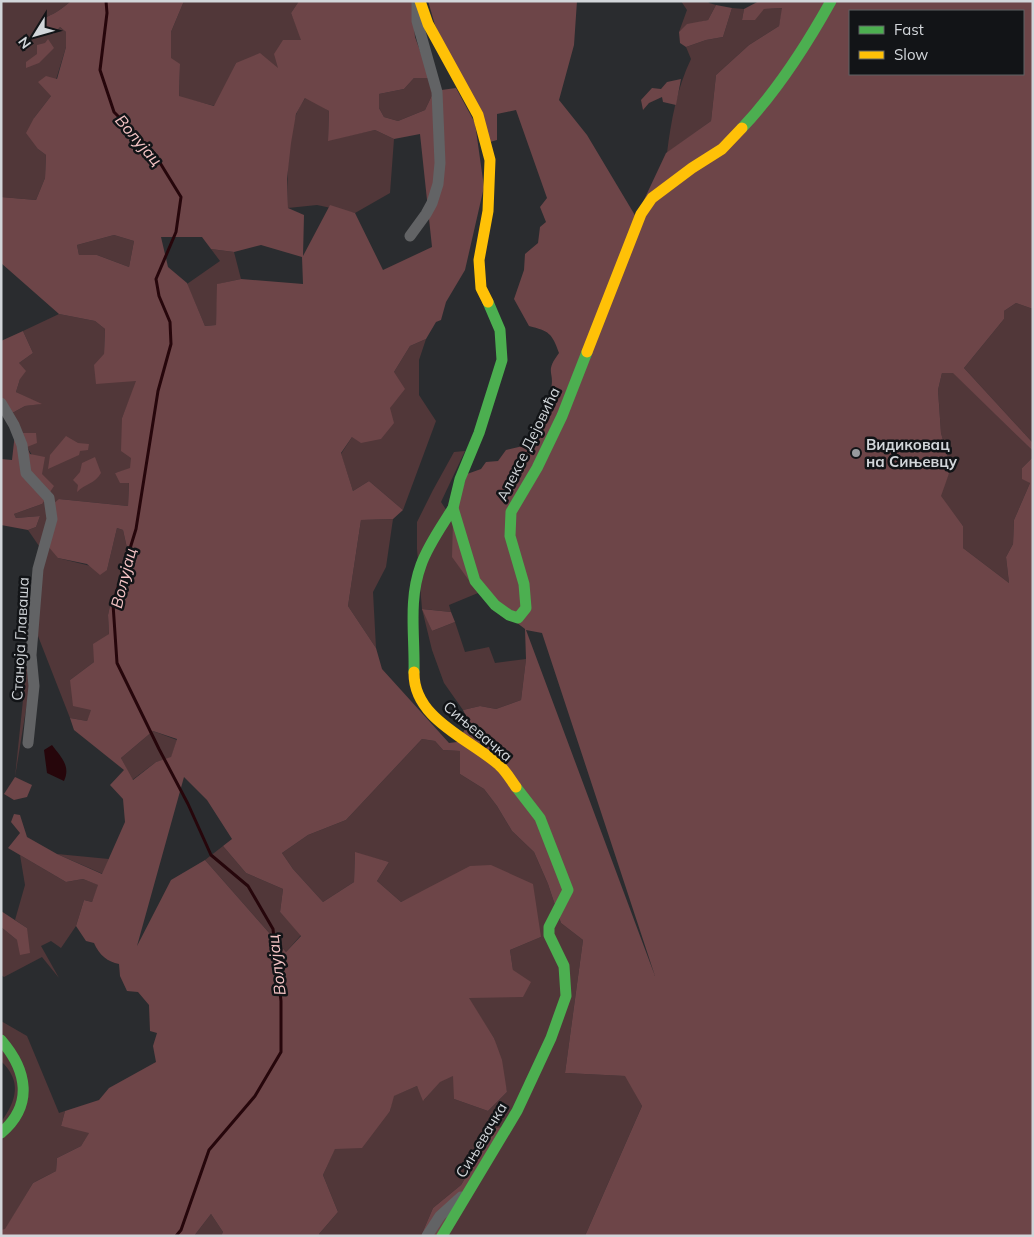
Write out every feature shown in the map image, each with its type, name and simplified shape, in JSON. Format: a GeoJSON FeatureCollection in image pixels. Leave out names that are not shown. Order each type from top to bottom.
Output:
{"type":"FeatureCollection","features":[{"type":"Feature","properties":{"kind":"street"},"geometry":{"type":"LineString","coordinates":[[410,236],[432,203],[438,184],[440,163],[437,92],[417,21],[419,1]]}},
{"type":"Feature","properties":{"kind":"street","name":"Алексе Дејовића"},"geometry":{"type":"LineString","coordinates":[[419,1],[428,24],[478,115],[490,160],[488,211],[479,260],[481,288],[500,330],[502,360],[479,433],[460,479],[454,508],[462,542],[475,581],[495,605],[508,615],[518,618],[526,608],[524,584],[510,536],[512,512],[537,468],[562,416],[641,214],[652,198],[722,148],[760,109],[812,35],[831,1]]}},
{"type":"Feature","properties":{"kind":"street","name":"Станоја Главаша"},"geometry":{"type":"LineString","coordinates":[[1,403],[14,425],[22,444],[26,473],[49,498],[52,519],[38,569],[31,655],[34,686],[28,743]]}},
{"type":"Feature","properties":{"kind":"street","name":"Сињевачка"},"geometry":{"type":"LineString","coordinates":[[442,1236],[517,1111],[551,1038],[566,996],[564,966],[549,935],[549,927],[568,890],[540,818],[500,766],[454,734],[439,721],[429,710],[416,689],[414,682],[415,648],[412,624],[415,592],[421,565],[454,508]]}},
{"type":"Feature","properties":{"kind":"street"},"geometry":{"type":"LineString","coordinates":[[1,1040],[16,1058],[24,1086],[23,1104],[20,1113],[11,1125],[1,1133]]}},
{"type":"Feature","properties":{"kind":"street"},"geometry":{"type":"LineString","coordinates":[[427,1236],[440,1216],[468,1191]]}},
{"type":"Feature","properties":{"kind":"shaded area"},"geometry":{"type":"Polygon","coordinates":[[[1,1],[71,1],[44,19],[43,22],[43,31],[54,34],[60,27],[66,32],[66,47],[51,96],[34,118],[38,149],[46,155],[45,178],[36,200],[1,197],[1,1]]]}},
{"type":"Feature","properties":{"kind":"shaded area"},"geometry":{"type":"Polygon","coordinates":[[[71,1],[184,1],[171,32],[171,58],[180,64],[179,96],[214,106],[236,63],[260,53],[278,68],[274,54],[283,40],[301,40],[291,13],[299,1],[412,1],[415,37],[430,78],[414,78],[404,89],[379,94],[379,108],[384,117],[398,121],[425,110],[434,91],[456,88],[475,123],[484,187],[465,270],[446,302],[441,320],[436,322],[426,339],[410,346],[394,372],[405,389],[390,408],[394,423],[381,439],[361,443],[352,437],[341,453],[353,491],[369,481],[403,510],[393,519],[361,520],[348,606],[376,648],[382,669],[449,743],[457,742],[469,723],[463,710],[480,706],[496,709],[521,700],[526,659],[525,629],[478,593],[452,557],[453,520],[467,474],[481,469],[486,462],[498,461],[506,450],[523,446],[549,397],[552,383],[551,368],[559,353],[549,334],[529,326],[514,299],[524,270],[525,254],[538,243],[540,227],[546,222],[540,207],[547,198],[516,110],[497,114],[497,140],[490,142],[435,25],[428,1],[577,1],[574,45],[559,100],[587,135],[636,217],[666,153],[711,121],[716,75],[749,45],[779,26],[782,8],[764,9],[755,20],[742,20],[744,9],[759,1],[1033,1],[1033,309],[1016,303],[1004,311],[1004,319],[964,368],[1033,443],[1033,451],[953,373],[942,373],[938,390],[941,433],[951,468],[941,496],[963,526],[963,548],[1009,583],[1006,557],[1013,544],[1014,520],[1030,483],[1022,479],[1022,468],[1033,457],[1033,1236],[585,1236],[642,1106],[625,1076],[565,1073],[583,940],[561,923],[548,884],[534,852],[512,831],[484,789],[460,774],[460,751],[443,750],[435,741],[422,739],[346,820],[308,835],[282,853],[293,869],[323,902],[354,882],[355,852],[389,862],[377,881],[401,902],[470,866],[491,865],[533,884],[541,937],[510,950],[513,970],[531,982],[523,997],[469,998],[494,1038],[502,1060],[507,1092],[488,1111],[454,1099],[453,1076],[440,1082],[423,1101],[417,1086],[394,1096],[390,1111],[362,1148],[335,1149],[323,1175],[338,1212],[319,1234],[320,1236],[221,1236],[223,1232],[211,1214],[194,1236],[1,1236],[1,1230],[5,1229],[33,1183],[56,1171],[57,1158],[81,1146],[89,1133],[61,1126],[65,1111],[99,1100],[109,1088],[156,1062],[153,1046],[157,1033],[150,1031],[149,1005],[138,992],[127,991],[120,976],[119,964],[111,962],[104,957],[94,943],[86,941],[76,926],[84,900],[92,902],[98,885],[83,879],[66,882],[8,848],[20,833],[11,822],[14,814],[20,815],[27,837],[57,854],[102,874],[125,822],[123,799],[110,785],[124,770],[74,730],[70,718],[87,721],[91,710],[73,706],[70,680],[94,662],[93,644],[109,634],[108,615],[111,601],[119,590],[135,557],[127,548],[123,530],[117,528],[107,570],[100,575],[87,564],[58,558],[47,545],[53,504],[59,499],[128,506],[129,483],[120,483],[115,473],[130,468],[131,458],[121,451],[122,418],[136,381],[96,384],[94,365],[104,354],[105,329],[95,321],[59,314],[1,263],[1,197],[36,200],[45,178],[46,155],[38,149],[26,133],[34,118],[51,96],[38,82],[46,76],[57,79],[66,47],[66,32],[60,27],[54,34],[43,31],[44,19],[71,1]],[[305,98],[296,114],[287,179],[288,208],[304,215],[303,256],[330,205],[355,213],[383,270],[432,247],[420,134],[394,139],[375,130],[328,141],[329,111],[305,98]],[[114,235],[77,245],[79,255],[97,255],[129,267],[134,241],[114,235]],[[161,237],[168,267],[187,283],[205,326],[216,325],[217,284],[241,279],[303,284],[302,257],[261,245],[234,252],[211,249],[202,237],[161,237]],[[526,630],[655,976],[542,633],[526,630]],[[153,731],[121,758],[133,780],[156,762],[171,757],[177,739],[153,731]],[[184,777],[137,946],[171,880],[205,860],[286,952],[301,936],[280,912],[283,889],[246,873],[223,846],[232,839],[207,800],[184,777]]]}},
{"type":"Feature","properties":{"kind":"shaded area"},"geometry":{"type":"Polygon","coordinates":[[[184,1],[299,1],[291,13],[302,40],[278,69],[236,63],[215,106],[179,97],[180,65],[171,59],[171,32],[184,1]]]}},
{"type":"Feature","properties":{"kind":"shaded area"},"geometry":{"type":"Polygon","coordinates":[[[681,1],[708,1],[716,5],[708,20],[688,25],[679,32],[687,10],[681,1]]]}},
{"type":"Feature","properties":{"kind":"shaded area"},"geometry":{"type":"Polygon","coordinates":[[[716,5],[732,8],[723,37],[706,40],[686,47],[680,43],[679,32],[687,24],[708,20],[716,5]]]}},
{"type":"Feature","properties":{"kind":"shaded area"},"geometry":{"type":"Polygon","coordinates":[[[732,8],[744,9],[742,20],[764,9],[783,8],[779,26],[749,45],[716,75],[711,121],[667,153],[675,105],[691,59],[686,47],[706,40],[723,37],[732,8]]]}},
{"type":"Feature","properties":{"kind":"shaded area"},"geometry":{"type":"Polygon","coordinates":[[[48,39],[54,48],[39,63],[26,68],[26,62],[37,54],[37,45],[45,43],[48,39]]]}},
{"type":"Feature","properties":{"kind":"shaded area"},"geometry":{"type":"Polygon","coordinates":[[[414,78],[430,78],[434,91],[425,110],[398,121],[384,117],[379,108],[379,94],[404,89],[414,78]]]}},
{"type":"Feature","properties":{"kind":"shaded area"},"geometry":{"type":"Polygon","coordinates":[[[681,79],[676,105],[663,102],[662,97],[649,103],[643,110],[641,100],[652,88],[661,89],[667,82],[681,79]]]}},
{"type":"Feature","properties":{"kind":"shaded area"},"geometry":{"type":"Polygon","coordinates":[[[306,97],[329,111],[328,140],[375,130],[394,139],[390,193],[355,213],[317,205],[288,208],[289,149],[293,125],[300,106],[306,97]]]}},
{"type":"Feature","properties":{"kind":"shaded area"},"geometry":{"type":"Polygon","coordinates":[[[114,235],[134,241],[129,267],[97,255],[79,255],[77,245],[114,235]]]}},
{"type":"Feature","properties":{"kind":"shaded area"},"geometry":{"type":"Polygon","coordinates":[[[211,249],[234,252],[241,279],[218,284],[216,325],[205,326],[187,284],[220,261],[211,249]]]}},
{"type":"Feature","properties":{"kind":"shaded area"},"geometry":{"type":"Polygon","coordinates":[[[1016,303],[1033,309],[1033,443],[964,368],[1004,319],[1004,311],[1016,303]]]}},
{"type":"Feature","properties":{"kind":"shaded area"},"geometry":{"type":"Polygon","coordinates":[[[59,314],[95,321],[105,329],[104,354],[137,381],[122,418],[141,466],[115,473],[129,482],[128,506],[59,499],[58,558],[107,570],[117,528],[123,530],[127,548],[136,557],[119,590],[111,601],[108,615],[109,634],[94,662],[70,680],[92,709],[87,721],[70,718],[38,636],[15,777],[39,546],[28,530],[36,527],[40,516],[16,518],[14,514],[42,504],[43,484],[41,472],[34,459],[5,417],[25,406],[40,404],[16,392],[20,379],[19,363],[33,353],[23,331],[59,314]]]}},
{"type":"Feature","properties":{"kind":"shaded area"},"geometry":{"type":"Polygon","coordinates":[[[23,331],[33,353],[19,363],[26,371],[20,379],[16,392],[42,404],[25,406],[5,417],[1,414],[1,341],[23,331]]]}},
{"type":"Feature","properties":{"kind":"shaded area"},"geometry":{"type":"Polygon","coordinates":[[[426,339],[419,360],[419,395],[436,421],[403,510],[369,481],[353,491],[341,454],[352,437],[390,408],[394,372],[410,346],[426,339]]]}},
{"type":"Feature","properties":{"kind":"shaded area"},"geometry":{"type":"Polygon","coordinates":[[[953,372],[1033,451],[1033,457],[1022,468],[1030,483],[1014,520],[1013,544],[1006,557],[1009,583],[963,548],[963,526],[940,496],[951,468],[941,433],[938,390],[942,373],[953,372]]]}},
{"type":"Feature","properties":{"kind":"shaded area"},"geometry":{"type":"Polygon","coordinates":[[[15,433],[36,433],[37,443],[27,447],[30,454],[45,457],[42,474],[54,486],[42,504],[14,514],[16,518],[40,516],[36,527],[28,530],[1,525],[1,459],[12,460],[15,433]]]}},
{"type":"Feature","properties":{"kind":"shaded area"},"geometry":{"type":"Polygon","coordinates":[[[66,436],[78,443],[89,444],[88,450],[80,451],[79,455],[48,469],[50,455],[66,436]]]}},
{"type":"Feature","properties":{"kind":"shaded area"},"geometry":{"type":"Polygon","coordinates":[[[465,451],[441,502],[453,520],[478,593],[449,605],[451,612],[423,609],[432,631],[455,622],[465,652],[489,647],[495,663],[526,659],[521,700],[496,709],[480,706],[463,710],[444,683],[432,650],[422,609],[417,549],[417,522],[454,452],[465,451]]]}},
{"type":"Feature","properties":{"kind":"shaded area"},"geometry":{"type":"Polygon","coordinates":[[[95,457],[101,473],[96,479],[77,492],[78,485],[73,480],[80,472],[82,463],[95,457]]]}},
{"type":"Feature","properties":{"kind":"shaded area"},"geometry":{"type":"Polygon","coordinates":[[[393,519],[386,567],[373,592],[376,648],[348,606],[361,520],[393,519]]]}},
{"type":"Feature","properties":{"kind":"shaded area"},"geometry":{"type":"Polygon","coordinates":[[[422,609],[451,612],[455,622],[432,631],[422,609]]]}},
{"type":"Feature","properties":{"kind":"shaded area"},"geometry":{"type":"Polygon","coordinates":[[[153,731],[177,740],[171,758],[156,762],[132,780],[121,758],[153,731]]]}},
{"type":"Feature","properties":{"kind":"shaded area"},"geometry":{"type":"Polygon","coordinates":[[[422,739],[435,741],[443,750],[460,751],[460,774],[484,789],[512,831],[534,852],[548,884],[561,923],[583,940],[565,1073],[626,1076],[642,1106],[585,1236],[445,1236],[504,1127],[496,1129],[461,1185],[433,1208],[421,1236],[320,1236],[319,1234],[338,1212],[323,1175],[335,1148],[390,1111],[393,1096],[417,1086],[424,1100],[440,1081],[454,1075],[454,1099],[488,1111],[507,1092],[494,1038],[468,998],[513,970],[510,950],[541,937],[430,888],[401,902],[377,881],[389,862],[355,853],[354,882],[323,902],[293,869],[282,853],[308,835],[346,820],[422,739]]]}},
{"type":"Feature","properties":{"kind":"shaded area"},"geometry":{"type":"Polygon","coordinates":[[[52,745],[66,766],[64,781],[47,773],[44,750],[52,745]]]}},
{"type":"Feature","properties":{"kind":"shaded area"},"geometry":{"type":"Polygon","coordinates":[[[15,777],[32,785],[27,797],[14,800],[4,794],[15,777]]]}},
{"type":"Feature","properties":{"kind":"shaded area"},"geometry":{"type":"Polygon","coordinates":[[[223,846],[246,873],[283,889],[280,912],[301,935],[286,952],[205,860],[223,846]]]}},
{"type":"Feature","properties":{"kind":"shaded area"},"geometry":{"type":"Polygon","coordinates":[[[57,854],[109,859],[103,874],[57,854]]]}},
{"type":"Feature","properties":{"kind":"shaded area"},"geometry":{"type":"Polygon","coordinates":[[[20,855],[66,882],[83,879],[99,885],[92,902],[84,900],[76,926],[61,948],[51,941],[41,946],[59,978],[42,957],[4,977],[1,975],[1,927],[17,940],[27,928],[15,920],[25,885],[20,855]]]}},
{"type":"Feature","properties":{"kind":"shaded area"},"geometry":{"type":"Polygon","coordinates":[[[1,911],[27,928],[30,953],[20,955],[17,940],[1,927],[1,911]]]}},
{"type":"Feature","properties":{"kind":"shaded area"},"geometry":{"type":"Polygon","coordinates":[[[1,1021],[27,1036],[59,1113],[65,1111],[61,1126],[90,1132],[81,1146],[57,1158],[56,1171],[33,1183],[5,1230],[1,1230],[1,1122],[11,1106],[15,1091],[12,1076],[8,1068],[1,1061],[1,1021]]]}},
{"type":"Feature","properties":{"kind":"shaded area"},"geometry":{"type":"Polygon","coordinates":[[[504,1127],[445,1236],[421,1236],[433,1208],[461,1185],[496,1128],[504,1127]]]}},
{"type":"Feature","properties":{"kind":"shaded area"},"geometry":{"type":"Polygon","coordinates":[[[211,1214],[223,1232],[221,1236],[194,1236],[211,1214]]]}},
{"type":"Feature","properties":{"kind":"waterway","name":"Волујац"},"geometry":{"type":"LineString","coordinates":[[106,1],[107,13],[100,70],[114,112],[154,153],[181,197],[176,232],[156,279],[159,296],[170,322],[171,344],[158,391],[136,529],[113,604],[117,663],[188,804],[211,855],[248,886],[273,929],[281,1001],[281,1052],[255,1096],[209,1150],[181,1230],[176,1236]]}},
{"type":"Feature","properties":{"kind":"traffic: fast"},"geometry":{"type":"LineString","coordinates":[[742,128],[767,99],[790,67],[831,1]]}},
{"type":"Feature","properties":{"kind":"traffic: fast"},"geometry":{"type":"LineString","coordinates":[[488,302],[500,330],[502,360],[479,433],[460,479],[453,508],[475,581],[495,605],[509,615],[518,618],[526,608],[524,584],[510,536],[511,512],[537,468],[562,416],[587,352]]}},
{"type":"Feature","properties":{"kind":"traffic: fast"},"geometry":{"type":"LineString","coordinates":[[414,672],[413,605],[417,578],[427,550],[453,508]]}},
{"type":"Feature","properties":{"kind":"traffic: fast"},"geometry":{"type":"LineString","coordinates":[[442,1236],[517,1111],[551,1038],[566,996],[564,966],[549,935],[549,927],[568,890],[540,818],[516,787]]}},
{"type":"Feature","properties":{"kind":"traffic: fast"},"geometry":{"type":"LineString","coordinates":[[1,1040],[17,1063],[23,1087],[19,1111],[12,1122],[1,1133]]}},
{"type":"Feature","properties":{"kind":"traffic: slow"},"geometry":{"type":"LineString","coordinates":[[420,1],[428,24],[478,115],[490,160],[488,211],[479,260],[481,288],[488,302]]}},
{"type":"Feature","properties":{"kind":"traffic: slow"},"geometry":{"type":"LineString","coordinates":[[587,352],[641,214],[652,198],[692,168],[722,149],[742,128]]}},
{"type":"Feature","properties":{"kind":"traffic: slow"},"geometry":{"type":"LineString","coordinates":[[414,672],[416,688],[423,703],[433,715],[459,737],[499,765],[516,787]]}},
{"type":"Feature","properties":{"kind":"place","name":"Видиковац на Сињевцу"},"geometry":{"type":"Point","coordinates":[856,453]}}]}
